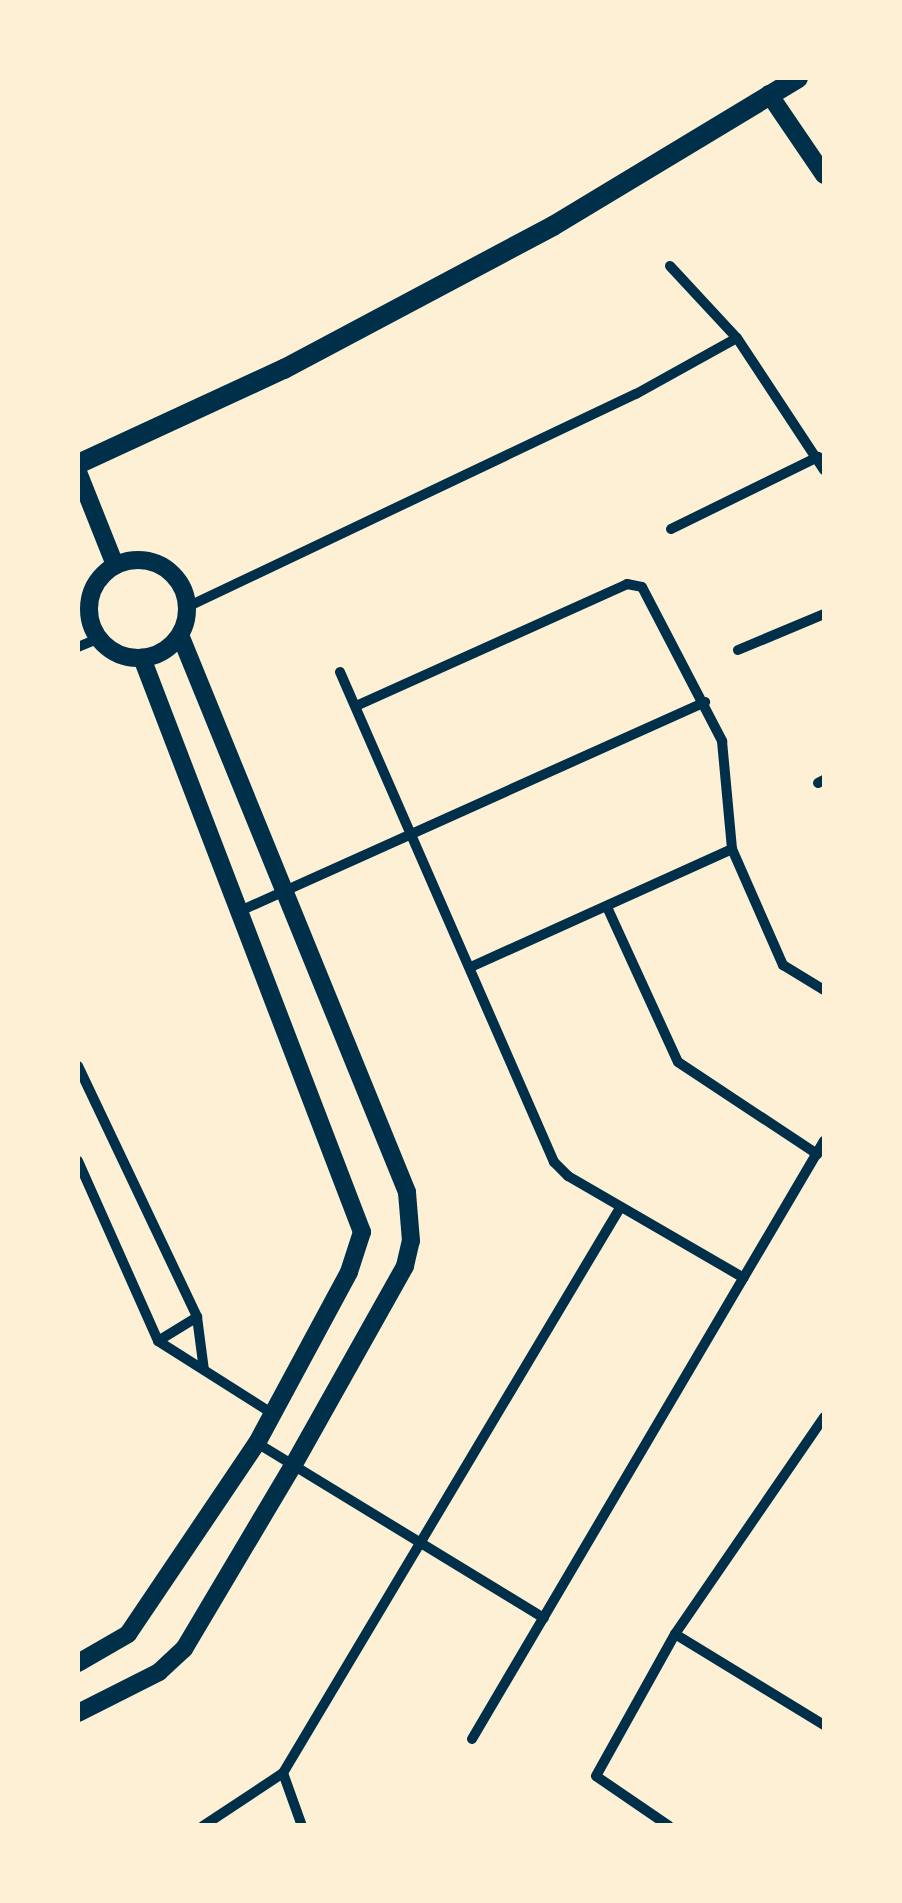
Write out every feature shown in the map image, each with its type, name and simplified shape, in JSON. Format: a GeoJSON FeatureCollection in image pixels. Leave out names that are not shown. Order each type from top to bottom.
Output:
{"type":"FeatureCollection","features":[{"type":"Feature","properties":{"kind":"main road"},"geometry":{"type":"LineString","coordinates":[[78,468],[284,369],[536,235],[798,78]]}},
{"type":"Feature","properties":{"kind":"street"},"geometry":{"type":"LineString","coordinates":[[769,94],[824,175]]}},
{"type":"Feature","properties":{"kind":"street"},"geometry":{"type":"LineString","coordinates":[[670,266],[738,338],[824,470]]}},
{"type":"Feature","properties":{"kind":"street"},"geometry":{"type":"LineString","coordinates":[[187,607],[636,394],[738,338]]}},
{"type":"Feature","properties":{"kind":"street"},"geometry":{"type":"LineString","coordinates":[[672,529],[818,457]]}},
{"type":"Feature","properties":{"kind":"street"},"geometry":{"type":"LineString","coordinates":[[78,468],[115,565]]}},
{"type":"Feature","properties":{"kind":"street"},"geometry":{"type":"LineString","coordinates":[[134,560],[171,572],[187,607],[180,635],[164,651],[142,658],[117,654],[97,639],[89,598],[115,565],[134,560]]}},
{"type":"Feature","properties":{"kind":"street"},"geometry":{"type":"LineString","coordinates":[[356,706],[626,584],[648,594],[706,702],[722,741],[732,849],[782,965],[824,990]]}},
{"type":"Feature","properties":{"kind":"street"},"geometry":{"type":"LineString","coordinates":[[738,650],[824,614]]}},
{"type":"Feature","properties":{"kind":"street"},"geometry":{"type":"LineString","coordinates":[[78,1713],[146,1680],[184,1648],[294,1464],[404,1266],[412,1222],[408,1192],[280,893],[180,635]]}},
{"type":"Feature","properties":{"kind":"street"},"geometry":{"type":"LineString","coordinates":[[78,647],[97,639]]}},
{"type":"Feature","properties":{"kind":"street"},"geometry":{"type":"LineString","coordinates":[[78,1664],[128,1634],[257,1442],[360,1249],[362,1232],[142,658]]}},
{"type":"Feature","properties":{"kind":"street"},"geometry":{"type":"LineString","coordinates":[[340,672],[473,966],[554,1162],[620,1208],[744,1278]]}},
{"type":"Feature","properties":{"kind":"street"},"geometry":{"type":"LineString","coordinates":[[240,912],[706,702]]}},
{"type":"Feature","properties":{"kind":"street"},"geometry":{"type":"LineString","coordinates":[[473,966],[732,849]]}},
{"type":"Feature","properties":{"kind":"street"},"geometry":{"type":"LineString","coordinates":[[607,907],[678,1062],[817,1154]]}},
{"type":"Feature","properties":{"kind":"street"},"geometry":{"type":"LineString","coordinates":[[78,1066],[196,1317],[204,1370]]}},
{"type":"Feature","properties":{"kind":"street"},"geometry":{"type":"LineString","coordinates":[[472,1739],[824,1141]]}},
{"type":"Feature","properties":{"kind":"street"},"geometry":{"type":"LineString","coordinates":[[78,1160],[158,1341],[274,1414]]}},
{"type":"Feature","properties":{"kind":"street"},"geometry":{"type":"LineString","coordinates":[[202,1826],[283,1774],[620,1208]]}},
{"type":"Feature","properties":{"kind":"street"},"geometry":{"type":"LineString","coordinates":[[158,1341],[196,1317]]}},
{"type":"Feature","properties":{"kind":"street"},"geometry":{"type":"LineString","coordinates":[[669,1826],[596,1776],[675,1634],[824,1417]]}},
{"type":"Feature","properties":{"kind":"street"},"geometry":{"type":"LineString","coordinates":[[257,1442],[544,1618]]}},
{"type":"Feature","properties":{"kind":"street"},"geometry":{"type":"LineString","coordinates":[[675,1634],[824,1725]]}},
{"type":"Feature","properties":{"kind":"street"},"geometry":{"type":"LineString","coordinates":[[283,1774],[302,1826]]}}]}
